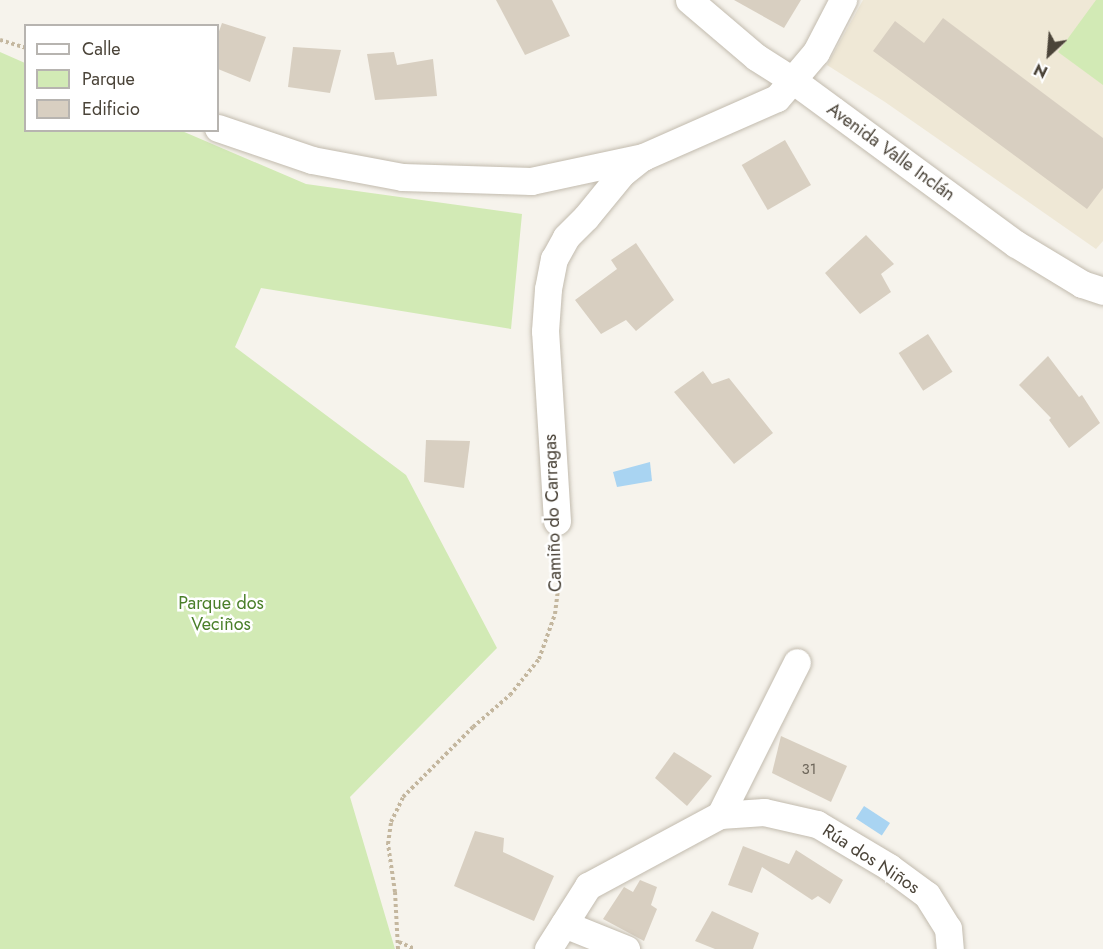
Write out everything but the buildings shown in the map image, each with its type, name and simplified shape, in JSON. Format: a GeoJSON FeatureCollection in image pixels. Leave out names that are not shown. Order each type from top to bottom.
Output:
{"type":"FeatureCollection","features":[{"type":"Feature","properties":{"kind":"street","name":"Avenida Valle Inclán"},"geometry":{"type":"LineString","coordinates":[[689,0],[756,57],[794,81],[1016,244],[1082,284],[1103,291]]}},
{"type":"Feature","properties":{"kind":"street","name":"Camiño do Carragas"},"geometry":{"type":"LineString","coordinates":[[219,128],[312,160],[402,177],[531,181],[643,157],[777,98],[794,81],[816,52],[843,0]]}},
{"type":"Feature","properties":{"kind":"street","name":"Camiño do Carragas"},"geometry":{"type":"LineString","coordinates":[[557,521],[545,331],[548,290],[554,259],[566,237],[586,217],[622,173],[643,157]]}},
{"type":"Feature","properties":{"kind":"street"},"geometry":{"type":"LineString","coordinates":[[720,815],[797,662]]}},
{"type":"Feature","properties":{"kind":"street","name":"Rúa dos Niños"},"geometry":{"type":"LineString","coordinates":[[548,949],[588,886],[720,815],[764,812],[817,824],[857,846],[927,895],[948,928],[950,949]]}},
{"type":"Feature","properties":{"kind":"street"},"geometry":{"type":"LineString","coordinates":[[564,924],[627,949]]}},
{"type":"Feature","properties":{"kind":"path"},"geometry":{"type":"LineString","coordinates":[[0,40],[24,47]]}},
{"type":"Feature","properties":{"kind":"path","name":"Camiño do Carragas"},"geometry":{"type":"LineString","coordinates":[[398,949],[388,844],[391,822],[403,797],[473,727],[510,695],[539,659],[555,614],[560,576],[557,521]]}},
{"type":"Feature","properties":{"kind":"path"},"geometry":{"type":"LineString","coordinates":[[398,942],[415,949]]}},
{"type":"Feature","properties":{"kind":"shaded area"},"geometry":{"type":"Polygon","coordinates":[[[863,0],[1103,0],[1103,241],[1096,249],[885,102],[827,65],[863,0]]]}},
{"type":"Feature","properties":{"kind":"green space"},"geometry":{"type":"Polygon","coordinates":[[[1096,0],[1103,0],[1103,85],[1058,52],[1096,0]]]}},
{"type":"Feature","properties":{"kind":"green space","name":"Parque dos Veciños"},"geometry":{"type":"Polygon","coordinates":[[[0,52],[24,63],[24,132],[184,132],[306,184],[522,214],[511,329],[261,288],[235,347],[406,475],[497,648],[350,797],[395,949],[0,949],[0,52]]]}},
{"type":"Feature","properties":{"kind":"water"},"geometry":{"type":"Polygon","coordinates":[[[650,462],[652,481],[617,487],[613,472],[650,462]]]}},
{"type":"Feature","properties":{"kind":"water"},"geometry":{"type":"Polygon","coordinates":[[[864,806],[890,823],[882,835],[856,819],[864,806]]]}}]}
